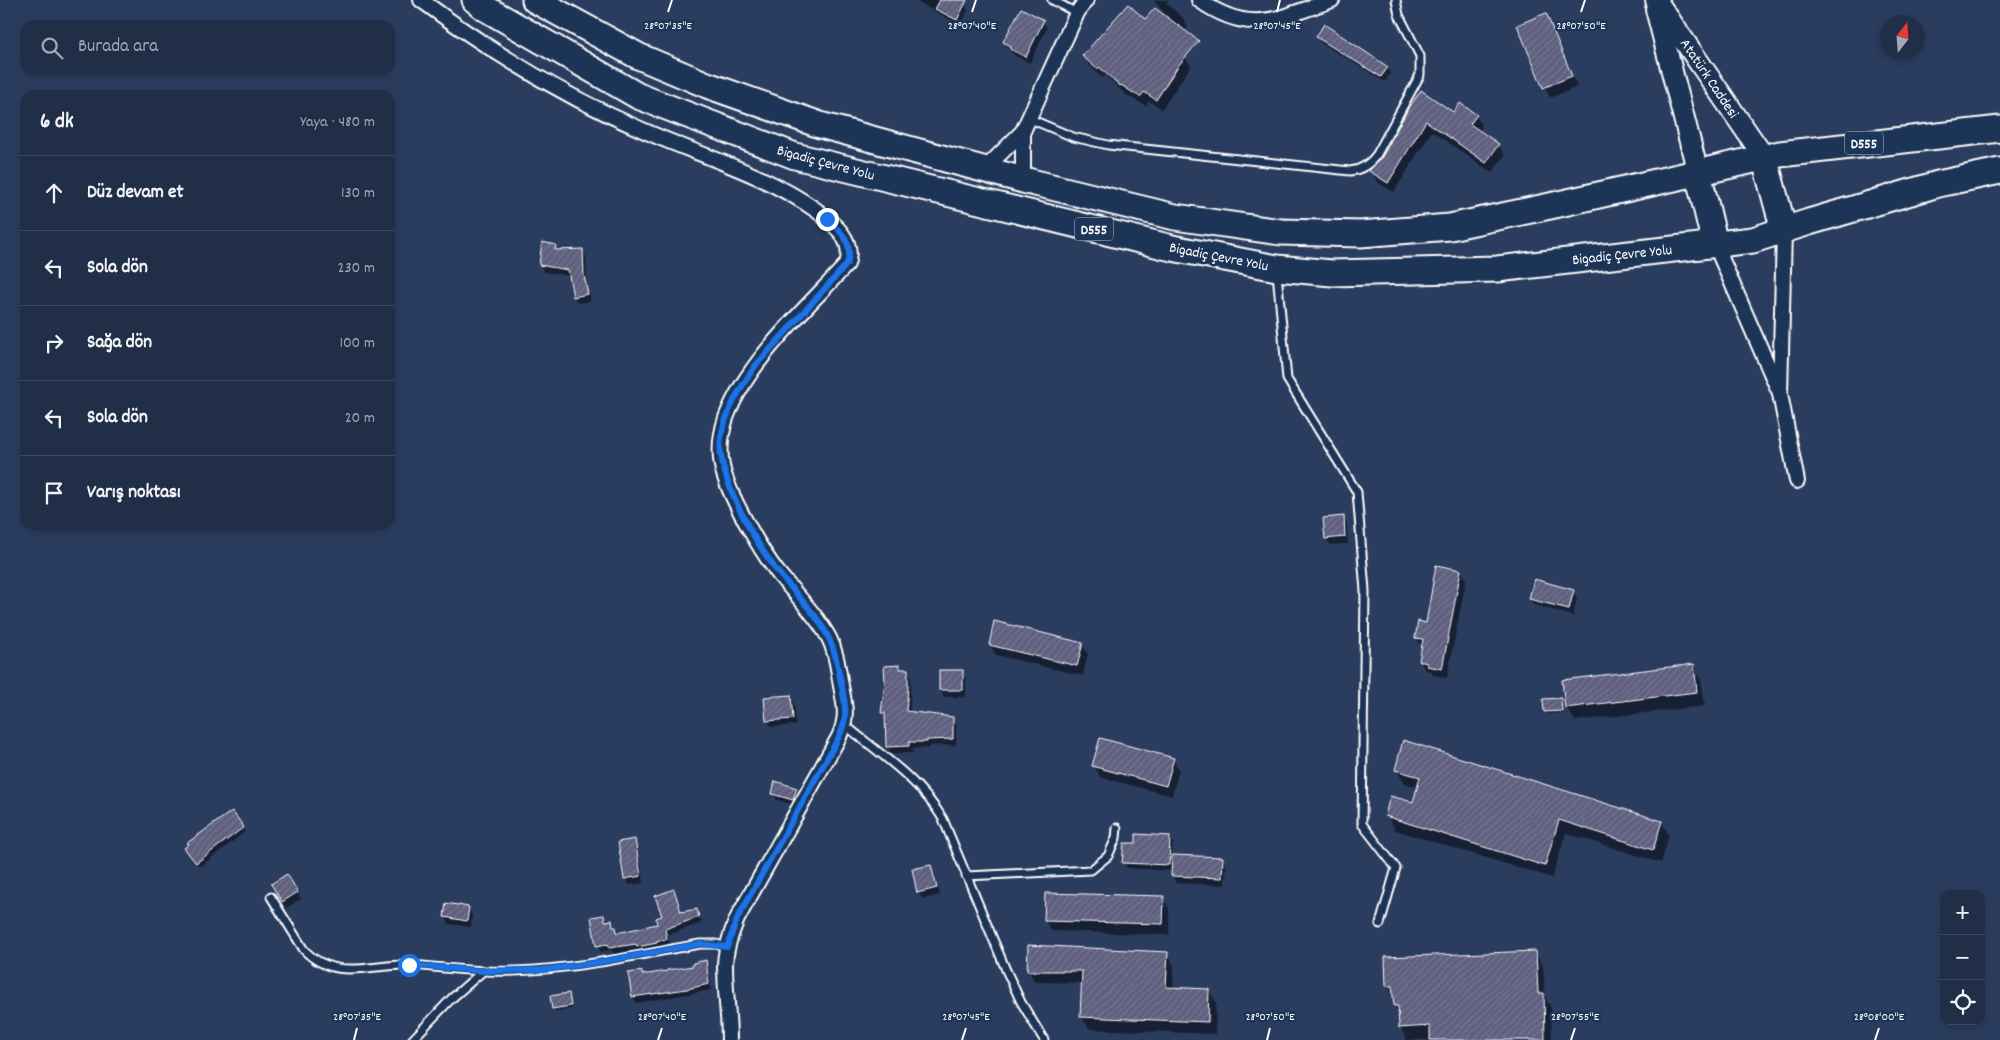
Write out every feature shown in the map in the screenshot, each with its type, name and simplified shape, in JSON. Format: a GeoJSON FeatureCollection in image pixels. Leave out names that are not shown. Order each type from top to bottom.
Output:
{"type":"FeatureCollection","features":[{"type":"Feature","properties":{"kind":"highway","name":"Bigadiç Çevre Yolu"},"geometry":{"type":"LineString","coordinates":[[475,0],[485,8],[638,96],[795,156],[1172,248],[1277,268],[1332,273],[1497,268],[1753,240],[1938,184],[2000,171]]}},
{"type":"Feature","properties":{"kind":"highway","name":"Bigadiç Çevre Yolu"},"geometry":{"type":"LineString","coordinates":[[535,0],[638,56],[707,85],[820,124],[1023,180],[1175,217],[1281,232],[1360,234],[1450,227],[1764,157],[1883,141],[2000,129]]}},
{"type":"Feature","properties":{"kind":"highway"},"geometry":{"type":"LineString","coordinates":[[1764,157],[1784,230]]}},
{"type":"Feature","properties":{"kind":"highway"},"geometry":{"type":"LineString","coordinates":[[1698,173],[1715,244]]}},
{"type":"Feature","properties":{"kind":"main road","name":"Atatürk Caddesi"},"geometry":{"type":"LineString","coordinates":[[1655,0],[1764,157]]}},
{"type":"Feature","properties":{"kind":"main road","name":"Atatürk Caddesi"},"geometry":{"type":"LineString","coordinates":[[1655,0],[1698,173]]}},
{"type":"Feature","properties":{"kind":"street"},"geometry":{"type":"LineString","coordinates":[[421,0],[500,54],[576,98],[646,132],[791,194],[827,219],[846,238],[849,246],[850,256],[847,264],[769,349],[744,383],[726,418],[721,438],[720,454],[728,484],[764,552],[823,627],[830,641],[836,656],[845,706],[845,725],[738,917],[727,947],[725,966],[729,1040]]}},
{"type":"Feature","properties":{"kind":"street"},"geometry":{"type":"LineString","coordinates":[[985,169],[1026,125],[1078,13],[1086,0]]}},
{"type":"Feature","properties":{"kind":"street"},"geometry":{"type":"LineString","coordinates":[[1198,0],[1222,14],[1236,19],[1266,22],[1332,0]]}},
{"type":"Feature","properties":{"kind":"street"},"geometry":{"type":"LineString","coordinates":[[1023,180],[1026,125]]}},
{"type":"Feature","properties":{"kind":"street"},"geometry":{"type":"LineString","coordinates":[[1780,394],[1784,230]]}},
{"type":"Feature","properties":{"kind":"street"},"geometry":{"type":"LineString","coordinates":[[1715,244],[1780,394],[1797,481]]}},
{"type":"Feature","properties":{"kind":"lane"},"geometry":{"type":"LineString","coordinates":[[1052,0],[1078,13]]}},
{"type":"Feature","properties":{"kind":"lane"},"geometry":{"type":"LineString","coordinates":[[1026,125],[1108,145],[1350,171],[1361,168],[1372,160],[1376,154],[1420,75],[1420,56],[1399,15],[1396,0]]}},
{"type":"Feature","properties":{"kind":"lane"},"geometry":{"type":"LineString","coordinates":[[1277,268],[1287,379],[1357,492],[1365,591],[1362,824],[1396,868],[1380,924]]}},
{"type":"Feature","properties":{"kind":"lane"},"geometry":{"type":"LineString","coordinates":[[845,725],[911,779],[923,791],[943,819],[1006,970],[1021,1002],[1044,1040]]}},
{"type":"Feature","properties":{"kind":"lane"},"geometry":{"type":"LineString","coordinates":[[966,876],[1091,870],[1108,856],[1116,838],[1117,828]]}},
{"type":"Feature","properties":{"kind":"lane"},"geometry":{"type":"LineString","coordinates":[[272,897],[304,950],[316,961],[333,968],[354,970],[386,965],[409,965],[513,972],[569,967],[700,944],[727,947]]}},
{"type":"Feature","properties":{"kind":"lane"},"geometry":{"type":"LineString","coordinates":[[412,1040],[451,999],[483,971]]}},
{"type":"Feature","properties":{"kind":"building"},"geometry":{"type":"Polygon","coordinates":[[[940,0],[967,0],[957,20],[935,9],[940,0]]]}},
{"type":"Feature","properties":{"kind":"building"},"geometry":{"type":"Polygon","coordinates":[[[1128,4],[1145,19],[1155,8],[1199,41],[1178,66],[1156,100],[1144,92],[1140,97],[1120,86],[1099,67],[1097,69],[1082,56],[1128,4]]]}},
{"type":"Feature","properties":{"kind":"building"},"geometry":{"type":"Polygon","coordinates":[[[1021,8],[1044,20],[1026,57],[1010,49],[1011,46],[1003,42],[1021,8]]]}},
{"type":"Feature","properties":{"kind":"building"},"geometry":{"type":"Polygon","coordinates":[[[1546,13],[1572,76],[1543,88],[1517,25],[1546,13]]]}},
{"type":"Feature","properties":{"kind":"building"},"geometry":{"type":"Polygon","coordinates":[[[1324,24],[1388,67],[1381,77],[1316,37],[1324,24]]]}},
{"type":"Feature","properties":{"kind":"building"},"geometry":{"type":"Polygon","coordinates":[[[1421,90],[1453,112],[1460,103],[1477,115],[1470,124],[1499,144],[1486,163],[1426,121],[1388,183],[1369,171],[1382,157],[1407,111],[1421,90]]]}},
{"type":"Feature","properties":{"kind":"building"},"geometry":{"type":"Polygon","coordinates":[[[542,242],[556,245],[555,250],[583,249],[584,275],[588,294],[573,297],[568,270],[539,265],[542,242]]]}},
{"type":"Feature","properties":{"kind":"building"},"geometry":{"type":"Polygon","coordinates":[[[1344,516],[1345,537],[1325,539],[1323,518],[1344,516]]]}},
{"type":"Feature","properties":{"kind":"building"},"geometry":{"type":"Polygon","coordinates":[[[1436,565],[1461,570],[1442,669],[1427,666],[1427,663],[1419,661],[1423,639],[1415,638],[1418,621],[1426,623],[1436,565]]]}},
{"type":"Feature","properties":{"kind":"building"},"geometry":{"type":"Polygon","coordinates":[[[1534,579],[1574,590],[1569,609],[1529,599],[1534,579]]]}},
{"type":"Feature","properties":{"kind":"building"},"geometry":{"type":"Polygon","coordinates":[[[994,621],[1083,643],[1077,666],[989,645],[994,621]]]}},
{"type":"Feature","properties":{"kind":"building"},"geometry":{"type":"Polygon","coordinates":[[[1694,664],[1697,692],[1565,708],[1562,680],[1694,664]]]}},
{"type":"Feature","properties":{"kind":"building"},"geometry":{"type":"Polygon","coordinates":[[[900,665],[900,669],[908,669],[906,711],[953,717],[953,739],[909,742],[909,746],[886,747],[885,713],[881,713],[885,682],[884,666],[900,665]]]}},
{"type":"Feature","properties":{"kind":"building"},"geometry":{"type":"Polygon","coordinates":[[[939,670],[963,670],[963,690],[939,690],[939,670]]]}},
{"type":"Feature","properties":{"kind":"building"},"geometry":{"type":"Polygon","coordinates":[[[791,695],[793,719],[766,721],[764,697],[791,695]]]}},
{"type":"Feature","properties":{"kind":"building"},"geometry":{"type":"Polygon","coordinates":[[[1561,698],[1562,711],[1544,712],[1543,699],[1561,698]]]}},
{"type":"Feature","properties":{"kind":"building"},"geometry":{"type":"Polygon","coordinates":[[[1100,738],[1174,758],[1166,786],[1092,766],[1100,738]]]}},
{"type":"Feature","properties":{"kind":"building"},"geometry":{"type":"Polygon","coordinates":[[[1403,740],[1662,821],[1653,850],[1559,820],[1545,866],[1385,816],[1390,796],[1413,802],[1420,777],[1395,770],[1403,740]]]}},
{"type":"Feature","properties":{"kind":"building"},"geometry":{"type":"Polygon","coordinates":[[[775,781],[797,788],[793,800],[772,794],[775,781]]]}},
{"type":"Feature","properties":{"kind":"building"},"geometry":{"type":"Polygon","coordinates":[[[232,811],[244,827],[196,863],[184,848],[189,844],[187,843],[232,811]]]}},
{"type":"Feature","properties":{"kind":"building"},"geometry":{"type":"Polygon","coordinates":[[[1136,834],[1170,836],[1169,865],[1122,863],[1124,843],[1136,843],[1136,834]]]}},
{"type":"Feature","properties":{"kind":"building"},"geometry":{"type":"Polygon","coordinates":[[[635,839],[641,876],[624,879],[618,842],[635,839]]]}},
{"type":"Feature","properties":{"kind":"building"},"geometry":{"type":"Polygon","coordinates":[[[1172,855],[1223,857],[1222,878],[1171,876],[1172,855]]]}},
{"type":"Feature","properties":{"kind":"building"},"geometry":{"type":"Polygon","coordinates":[[[931,865],[937,888],[917,893],[912,869],[931,865]]]}},
{"type":"Feature","properties":{"kind":"building"},"geometry":{"type":"Polygon","coordinates":[[[287,874],[298,892],[282,902],[271,884],[287,874]]]}},
{"type":"Feature","properties":{"kind":"building"},"geometry":{"type":"Polygon","coordinates":[[[674,889],[681,912],[697,909],[699,917],[665,929],[667,939],[656,941],[657,943],[637,947],[636,944],[609,948],[608,944],[596,946],[591,917],[604,915],[605,921],[612,920],[613,927],[616,927],[617,933],[657,924],[656,918],[662,916],[655,896],[674,889]]]}},
{"type":"Feature","properties":{"kind":"building"},"geometry":{"type":"Polygon","coordinates":[[[1045,893],[1164,896],[1163,924],[1044,921],[1045,893]]]}},
{"type":"Feature","properties":{"kind":"building"},"geometry":{"type":"Polygon","coordinates":[[[446,903],[469,907],[467,921],[444,917],[446,903]]]}},
{"type":"Feature","properties":{"kind":"building"},"geometry":{"type":"Polygon","coordinates":[[[1028,945],[1168,952],[1166,987],[1209,989],[1208,1022],[1080,1017],[1082,971],[1027,971],[1028,945]]]}},
{"type":"Feature","properties":{"kind":"building"},"geometry":{"type":"Polygon","coordinates":[[[1536,951],[1538,993],[1544,993],[1545,1040],[1430,1040],[1430,1026],[1399,1028],[1398,1006],[1394,1006],[1392,986],[1386,986],[1385,957],[1536,951]]]}},
{"type":"Feature","properties":{"kind":"building"},"geometry":{"type":"Polygon","coordinates":[[[706,960],[709,984],[632,997],[628,973],[642,971],[642,975],[667,971],[693,966],[693,963],[706,960]]]}},
{"type":"Feature","properties":{"kind":"building"},"geometry":{"type":"Polygon","coordinates":[[[569,993],[571,1006],[552,1009],[550,996],[569,993]]]}},
{"type":"Feature","properties":{"kind":"route"},"geometry":{"type":"LineString","coordinates":[[409,965],[513,972],[569,967],[700,944],[716,944],[727,947],[738,917],[845,725],[845,706],[836,656],[830,641],[823,627],[764,552],[728,484],[720,454],[721,438],[726,418],[744,383],[756,365],[847,264],[850,256],[846,238],[827,219]]}}]}
